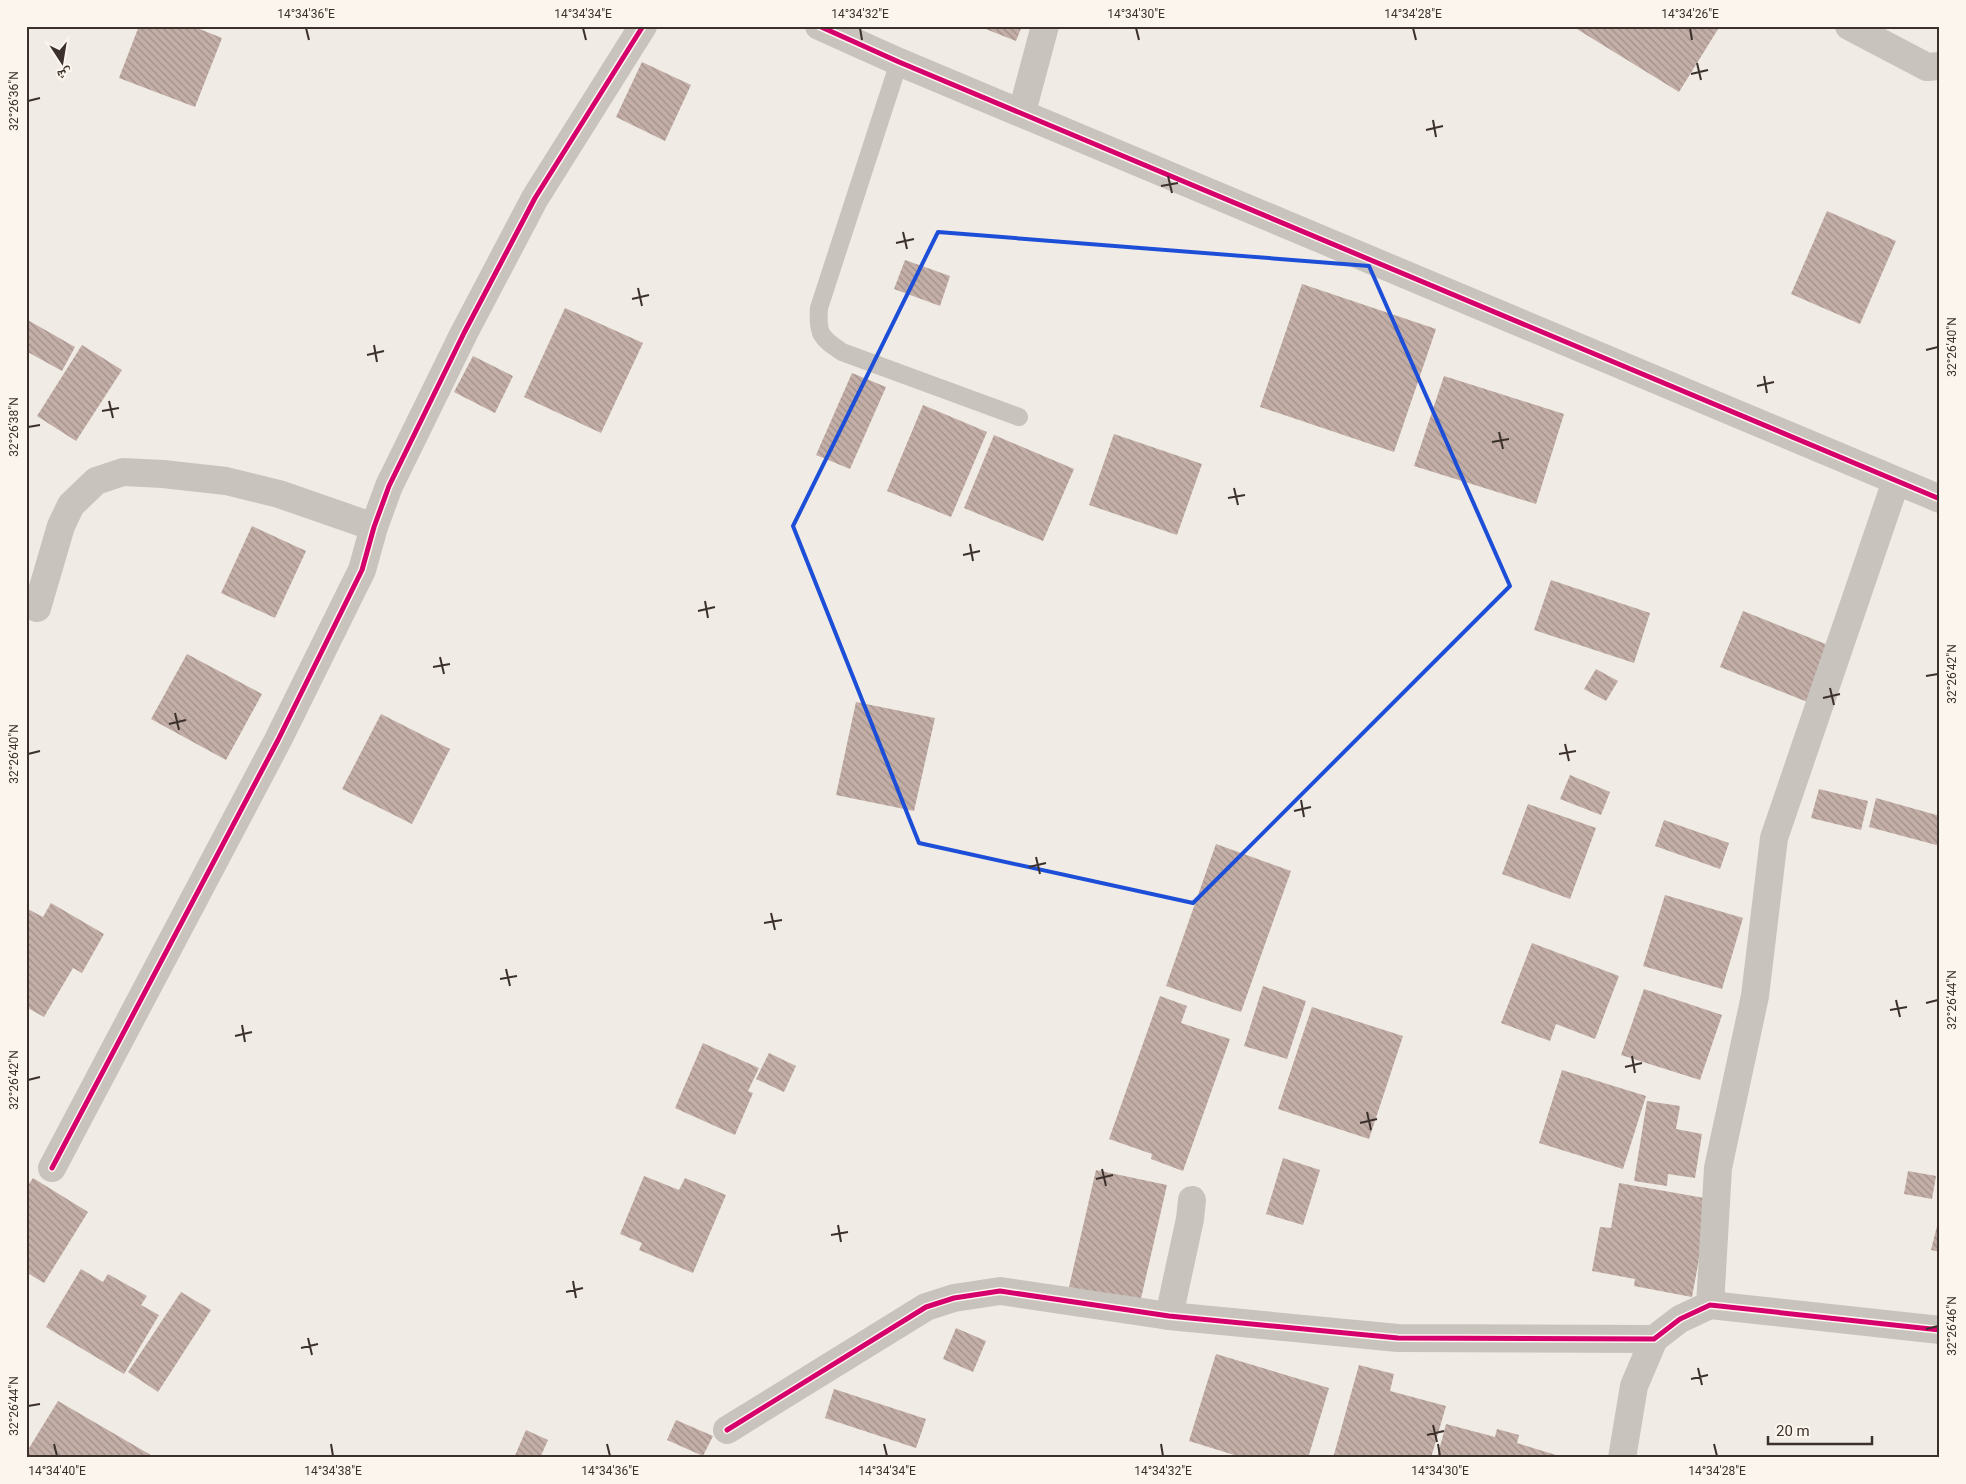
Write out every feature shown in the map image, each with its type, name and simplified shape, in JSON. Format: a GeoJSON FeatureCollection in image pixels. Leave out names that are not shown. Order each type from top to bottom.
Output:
{"type":"FeatureCollection","features":[{"type":"Feature","properties":{"kind":"street"},"geometry":{"type":"LineString","coordinates":[[52,1168],[278,740],[362,570],[389,486],[416,429],[535,198],[643,26]]}},
{"type":"Feature","properties":{"kind":"street"},"geometry":{"type":"LineString","coordinates":[[819,26],[899,62],[1022,112],[1940,499]]}},
{"type":"Feature","properties":{"kind":"street"},"geometry":{"type":"LineString","coordinates":[[1022,112],[1045,26]]}},
{"type":"Feature","properties":{"kind":"street"},"geometry":{"type":"LineString","coordinates":[[1849,26],[1927,67],[1940,66]]}},
{"type":"Feature","properties":{"kind":"street"},"geometry":{"type":"LineString","coordinates":[[37,608],[60,526],[72,505],[96,482],[123,472],[226,481],[279,494],[374,528]]}},
{"type":"Feature","properties":{"kind":"street"},"geometry":{"type":"LineString","coordinates":[[1710,1305],[1718,1168],[1755,996],[1774,838],[1896,481]]}},
{"type":"Feature","properties":{"kind":"street"},"geometry":{"type":"LineString","coordinates":[[1169,1316],[1190,1219],[1192,1200]]}},
{"type":"Feature","properties":{"kind":"street"},"geometry":{"type":"LineString","coordinates":[[727,1430],[926,1307],[954,1298],[1000,1291],[1169,1316],[1398,1338],[1654,1339]]}},
{"type":"Feature","properties":{"kind":"street"},"geometry":{"type":"LineString","coordinates":[[1622,1458],[1634,1386],[1654,1339],[1680,1319],[1710,1305],[1940,1330]]}},
{"type":"Feature","properties":{"kind":"lane"},"geometry":{"type":"LineString","coordinates":[[899,62],[819,308],[818,327],[828,342],[842,352],[1019,417]]}},
{"type":"Feature","properties":{"kind":"highlighted area"},"geometry":{"type":"Polygon","coordinates":[[[938,232],[1369,266],[1510,586],[1193,903],[919,843],[793,526],[938,232]]]}},
{"type":"Feature","properties":{"kind":"building"},"geometry":{"type":"Polygon","coordinates":[[[139,26],[192,26],[222,38],[195,107],[119,78],[139,26]]]}},
{"type":"Feature","properties":{"kind":"building"},"geometry":{"type":"Polygon","coordinates":[[[978,26],[1022,26],[1016,41],[978,26]]]}},
{"type":"Feature","properties":{"kind":"building"},"geometry":{"type":"Polygon","coordinates":[[[1572,26],[1720,26],[1679,92],[1572,26]]]}},
{"type":"Feature","properties":{"kind":"building"},"geometry":{"type":"Polygon","coordinates":[[[642,62],[691,85],[665,141],[616,117],[642,62]]]}},
{"type":"Feature","properties":{"kind":"building"},"geometry":{"type":"Polygon","coordinates":[[[1827,211],[1896,241],[1860,324],[1791,294],[1827,211]]]}},
{"type":"Feature","properties":{"kind":"building"},"geometry":{"type":"Polygon","coordinates":[[[905,260],[950,276],[940,306],[894,289],[905,260]]]}},
{"type":"Feature","properties":{"kind":"building"},"geometry":{"type":"Polygon","coordinates":[[[1302,284],[1436,329],[1394,452],[1260,407],[1302,284]]]}},
{"type":"Feature","properties":{"kind":"building"},"geometry":{"type":"Polygon","coordinates":[[[565,308],[643,343],[601,433],[524,397],[565,308]]]}},
{"type":"Feature","properties":{"kind":"building"},"geometry":{"type":"Polygon","coordinates":[[[26,319],[75,347],[62,371],[26,351],[26,319]]]}},
{"type":"Feature","properties":{"kind":"building"},"geometry":{"type":"Polygon","coordinates":[[[82,345],[122,370],[76,441],[37,416],[82,345]]]}},
{"type":"Feature","properties":{"kind":"building"},"geometry":{"type":"Polygon","coordinates":[[[473,356],[513,376],[495,413],[454,392],[473,356]]]}},
{"type":"Feature","properties":{"kind":"building"},"geometry":{"type":"Polygon","coordinates":[[[852,373],[886,387],[850,469],[816,455],[852,373]]]}},
{"type":"Feature","properties":{"kind":"building"},"geometry":{"type":"Polygon","coordinates":[[[1444,376],[1564,414],[1536,504],[1414,466],[1444,376]]]}},
{"type":"Feature","properties":{"kind":"building"},"geometry":{"type":"Polygon","coordinates":[[[923,405],[987,432],[951,517],[887,491],[923,405]]]}},
{"type":"Feature","properties":{"kind":"building"},"geometry":{"type":"Polygon","coordinates":[[[1114,434],[1202,464],[1177,535],[1089,505],[1114,434]]]}},
{"type":"Feature","properties":{"kind":"building"},"geometry":{"type":"Polygon","coordinates":[[[994,435],[1074,469],[1043,541],[964,508],[994,435]]]}},
{"type":"Feature","properties":{"kind":"building"},"geometry":{"type":"Polygon","coordinates":[[[252,526],[306,551],[275,618],[221,593],[252,526]]]}},
{"type":"Feature","properties":{"kind":"building"},"geometry":{"type":"Polygon","coordinates":[[[1551,580],[1650,613],[1634,663],[1534,630],[1551,580]]]}},
{"type":"Feature","properties":{"kind":"building"},"geometry":{"type":"Polygon","coordinates":[[[1743,611],[1833,647],[1810,703],[1720,667],[1743,611]]]}},
{"type":"Feature","properties":{"kind":"building"},"geometry":{"type":"Polygon","coordinates":[[[187,654],[262,694],[226,760],[151,719],[187,654]]]}},
{"type":"Feature","properties":{"kind":"building"},"geometry":{"type":"Polygon","coordinates":[[[1596,669],[1618,681],[1606,701],[1584,689],[1596,669]]]}},
{"type":"Feature","properties":{"kind":"building"},"geometry":{"type":"Polygon","coordinates":[[[856,702],[935,718],[914,811],[836,795],[856,702]]]}},
{"type":"Feature","properties":{"kind":"building"},"geometry":{"type":"Polygon","coordinates":[[[381,714],[450,749],[412,824],[342,789],[381,714]]]}},
{"type":"Feature","properties":{"kind":"building"},"geometry":{"type":"Polygon","coordinates":[[[1570,775],[1610,792],[1601,815],[1560,799],[1570,775]]]}},
{"type":"Feature","properties":{"kind":"building"},"geometry":{"type":"Polygon","coordinates":[[[1819,789],[1868,801],[1861,830],[1811,818],[1819,789]]]}},
{"type":"Feature","properties":{"kind":"building"},"geometry":{"type":"Polygon","coordinates":[[[1876,798],[1940,816],[1940,846],[1869,827],[1876,798]]]}},
{"type":"Feature","properties":{"kind":"building"},"geometry":{"type":"Polygon","coordinates":[[[1528,804],[1596,828],[1570,899],[1502,874],[1528,804]]]}},
{"type":"Feature","properties":{"kind":"building"},"geometry":{"type":"Polygon","coordinates":[[[1664,820],[1729,843],[1720,869],[1655,846],[1664,820]]]}},
{"type":"Feature","properties":{"kind":"building"},"geometry":{"type":"Polygon","coordinates":[[[1216,844],[1291,871],[1241,1012],[1166,986],[1216,844]]]}},
{"type":"Feature","properties":{"kind":"building"},"geometry":{"type":"Polygon","coordinates":[[[1665,895],[1743,918],[1722,989],[1643,966],[1665,895]]]}},
{"type":"Feature","properties":{"kind":"building"},"geometry":{"type":"Polygon","coordinates":[[[51,903],[104,934],[82,973],[73,968],[44,1017],[26,1007],[26,908],[43,917],[51,903]]]}},
{"type":"Feature","properties":{"kind":"building"},"geometry":{"type":"Polygon","coordinates":[[[1532,943],[1619,976],[1595,1039],[1556,1024],[1550,1041],[1501,1023],[1532,943]]]}},
{"type":"Feature","properties":{"kind":"building"},"geometry":{"type":"Polygon","coordinates":[[[1263,986],[1306,1001],[1287,1059],[1244,1046],[1263,986]]]}},
{"type":"Feature","properties":{"kind":"building"},"geometry":{"type":"Polygon","coordinates":[[[1644,989],[1722,1015],[1700,1080],[1621,1055],[1644,989]]]}},
{"type":"Feature","properties":{"kind":"building"},"geometry":{"type":"Polygon","coordinates":[[[1160,996],[1187,1006],[1181,1023],[1230,1039],[1183,1171],[1151,1159],[1152,1154],[1109,1139],[1160,996]]]}},
{"type":"Feature","properties":{"kind":"building"},"geometry":{"type":"Polygon","coordinates":[[[1312,1007],[1403,1036],[1369,1139],[1278,1109],[1312,1007]]]}},
{"type":"Feature","properties":{"kind":"building"},"geometry":{"type":"Polygon","coordinates":[[[703,1043],[759,1068],[748,1091],[753,1093],[735,1135],[675,1108],[703,1043]]]}},
{"type":"Feature","properties":{"kind":"building"},"geometry":{"type":"Polygon","coordinates":[[[769,1053],[796,1066],[784,1092],[756,1079],[769,1053]]]}},
{"type":"Feature","properties":{"kind":"building"},"geometry":{"type":"Polygon","coordinates":[[[1562,1070],[1646,1096],[1623,1169],[1539,1143],[1562,1070]]]}},
{"type":"Feature","properties":{"kind":"building"},"geometry":{"type":"Polygon","coordinates":[[[1647,1101],[1680,1106],[1676,1129],[1702,1134],[1695,1178],[1668,1174],[1667,1186],[1634,1181],[1647,1101]]]}},
{"type":"Feature","properties":{"kind":"building"},"geometry":{"type":"Polygon","coordinates":[[[1283,1158],[1320,1170],[1303,1225],[1266,1214],[1283,1158]]]}},
{"type":"Feature","properties":{"kind":"building"},"geometry":{"type":"Polygon","coordinates":[[[1096,1170],[1167,1185],[1140,1303],[1069,1287],[1096,1170]]]}},
{"type":"Feature","properties":{"kind":"building"},"geometry":{"type":"Polygon","coordinates":[[[1908,1171],[1936,1176],[1932,1199],[1904,1194],[1908,1171]]]}},
{"type":"Feature","properties":{"kind":"building"},"geometry":{"type":"Polygon","coordinates":[[[644,1176],[679,1190],[685,1178],[726,1195],[693,1273],[639,1250],[642,1243],[620,1234],[644,1176]]]}},
{"type":"Feature","properties":{"kind":"building"},"geometry":{"type":"Polygon","coordinates":[[[33,1178],[88,1212],[44,1283],[26,1272],[26,1188],[33,1178]]]}},
{"type":"Feature","properties":{"kind":"building"},"geometry":{"type":"Polygon","coordinates":[[[1619,1183],[1710,1199],[1692,1297],[1634,1286],[1635,1279],[1592,1271],[1600,1227],[1611,1228],[1619,1183]]]}},
{"type":"Feature","properties":{"kind":"building"},"geometry":{"type":"Polygon","coordinates":[[[1940,1218],[1940,1252],[1931,1250],[1940,1218]]]}},
{"type":"Feature","properties":{"kind":"building"},"geometry":{"type":"Polygon","coordinates":[[[81,1269],[103,1282],[108,1274],[147,1296],[141,1305],[159,1315],[124,1374],[46,1327],[81,1269]]]}},
{"type":"Feature","properties":{"kind":"building"},"geometry":{"type":"Polygon","coordinates":[[[181,1292],[211,1310],[158,1392],[128,1372],[181,1292]]]}},
{"type":"Feature","properties":{"kind":"building"},"geometry":{"type":"Polygon","coordinates":[[[956,1328],[986,1341],[973,1372],[943,1359],[956,1328]]]}},
{"type":"Feature","properties":{"kind":"building"},"geometry":{"type":"Polygon","coordinates":[[[1216,1354],[1329,1388],[1308,1458],[1244,1458],[1189,1441],[1216,1354]]]}},
{"type":"Feature","properties":{"kind":"building"},"geometry":{"type":"Polygon","coordinates":[[[1359,1365],[1394,1374],[1390,1391],[1446,1406],[1431,1458],[1333,1458],[1359,1365]]]}},
{"type":"Feature","properties":{"kind":"building"},"geometry":{"type":"Polygon","coordinates":[[[834,1389],[926,1419],[916,1448],[825,1418],[834,1389]]]}},
{"type":"Feature","properties":{"kind":"building"},"geometry":{"type":"Polygon","coordinates":[[[58,1401],[156,1458],[26,1458],[26,1453],[58,1401]]]}},
{"type":"Feature","properties":{"kind":"building"},"geometry":{"type":"Polygon","coordinates":[[[676,1420],[713,1436],[703,1456],[667,1440],[676,1420]]]}},
{"type":"Feature","properties":{"kind":"building"},"geometry":{"type":"Polygon","coordinates":[[[1446,1424],[1495,1437],[1497,1429],[1519,1435],[1517,1443],[1566,1458],[1437,1458],[1446,1424]]]}},
{"type":"Feature","properties":{"kind":"building"},"geometry":{"type":"Polygon","coordinates":[[[526,1430],[548,1440],[540,1458],[514,1458],[526,1430]]]}},
{"type":"Feature","properties":{"kind":"cycle path"},"geometry":{"type":"LineString","coordinates":[[52,1168],[278,740],[362,570],[374,527],[389,486],[464,333],[535,198],[643,26]]}},
{"type":"Feature","properties":{"kind":"cycle path"},"geometry":{"type":"LineString","coordinates":[[819,26],[899,62],[1940,499]]}},
{"type":"Feature","properties":{"kind":"cycle path"},"geometry":{"type":"LineString","coordinates":[[727,1430],[926,1307],[954,1298],[1000,1291],[1169,1316],[1398,1338],[1654,1339],[1680,1319],[1710,1305],[1940,1330]]}}]}
